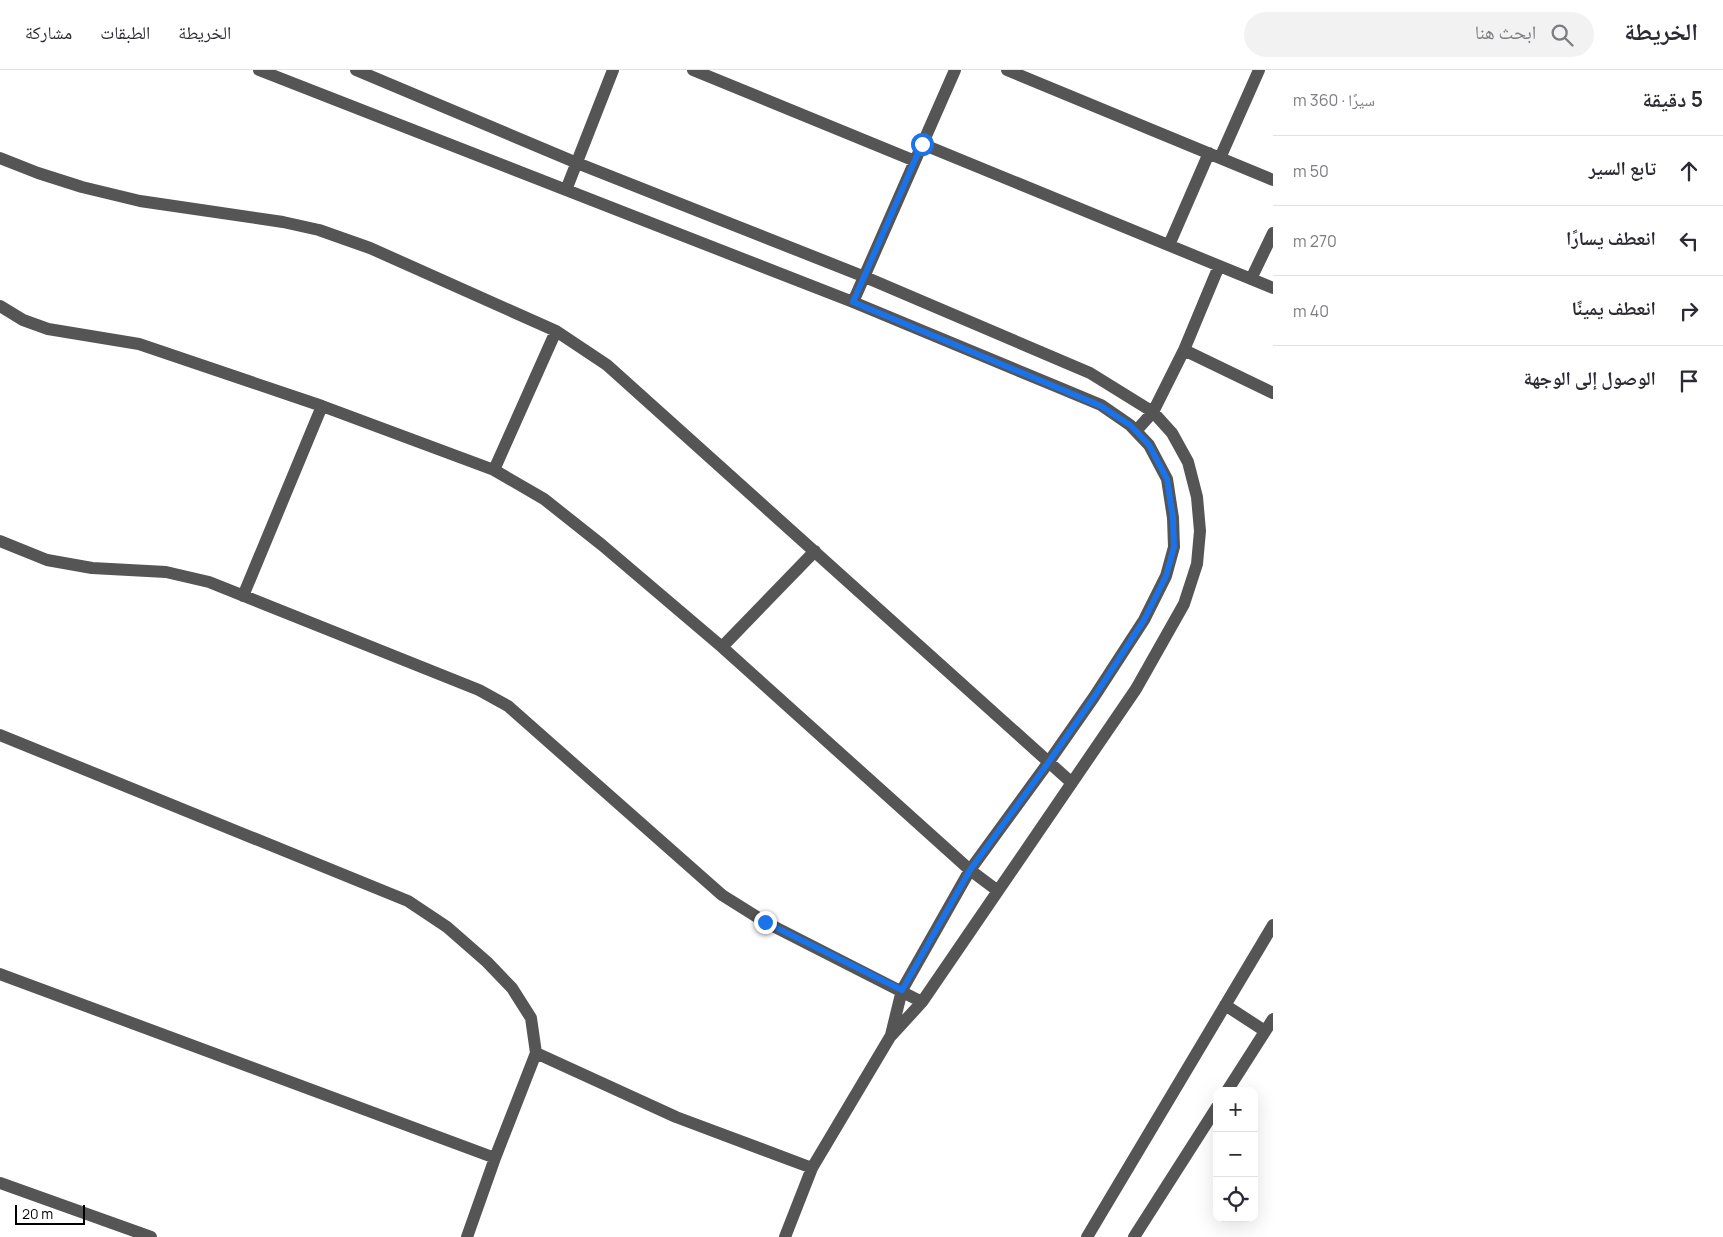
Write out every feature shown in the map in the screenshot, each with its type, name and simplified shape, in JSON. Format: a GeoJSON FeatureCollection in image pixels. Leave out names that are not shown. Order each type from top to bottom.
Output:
{"type":"FeatureCollection","features":[{"type":"Feature","properties":{"kind":"street"},"geometry":{"type":"LineString","coordinates":[[259,70],[853,302],[1101,406],[1130,425],[1149,445],[1167,479],[1173,518],[1174,547],[1166,576],[1144,620],[1048,763],[970,870],[902,990],[890,1037]]}},
{"type":"Feature","properties":{"kind":"street"},"geometry":{"type":"LineString","coordinates":[[356,70],[578,163],[865,276],[1090,373],[1153,412],[1172,433],[1188,462],[1197,496],[1199,523],[1197,564],[1184,604],[1141,680],[1072,783],[922,1002],[890,1037],[812,1168],[785,1237]]}},
{"type":"Feature","properties":{"kind":"street"},"geometry":{"type":"LineString","coordinates":[[566,190],[613,70]]}},
{"type":"Feature","properties":{"kind":"street"},"geometry":{"type":"LineString","coordinates":[[693,70],[915,161]]}},
{"type":"Feature","properties":{"kind":"street"},"geometry":{"type":"LineString","coordinates":[[853,302],[955,70]]}},
{"type":"Feature","properties":{"kind":"street"},"geometry":{"type":"LineString","coordinates":[[1007,70],[1273,180]]}},
{"type":"Feature","properties":{"kind":"street"},"geometry":{"type":"LineString","coordinates":[[1168,245],[1259,70]]}},
{"type":"Feature","properties":{"kind":"street"},"geometry":{"type":"LineString","coordinates":[[922,144],[1273,288]]}},
{"type":"Feature","properties":{"kind":"street"},"geometry":{"type":"LineString","coordinates":[[0,158],[38,173],[140,201],[284,222],[319,230],[370,248],[556,331],[607,365],[1072,783]]}},
{"type":"Feature","properties":{"kind":"street"},"geometry":{"type":"LineString","coordinates":[[1251,279],[1273,233]]}},
{"type":"Feature","properties":{"kind":"street"},"geometry":{"type":"LineString","coordinates":[[1136,431],[1153,412],[1184,350],[1219,266]]}},
{"type":"Feature","properties":{"kind":"street"},"geometry":{"type":"LineString","coordinates":[[0,306],[23,320],[48,329],[139,344],[322,406],[494,470],[544,499],[602,545],[722,647],[970,870],[998,891]]}},
{"type":"Feature","properties":{"kind":"street"},"geometry":{"type":"LineString","coordinates":[[494,470],[556,331]]}},
{"type":"Feature","properties":{"kind":"street"},"geometry":{"type":"LineString","coordinates":[[1184,350],[1273,393]]}},
{"type":"Feature","properties":{"kind":"street"},"geometry":{"type":"LineString","coordinates":[[243,596],[322,406]]}},
{"type":"Feature","properties":{"kind":"street"},"geometry":{"type":"LineString","coordinates":[[0,541],[47,560],[92,568],[166,572],[209,582],[479,690],[508,706],[722,895],[765,922],[902,990],[922,1002]]}},
{"type":"Feature","properties":{"kind":"street"},"geometry":{"type":"LineString","coordinates":[[722,647],[815,551]]}},
{"type":"Feature","properties":{"kind":"street"},"geometry":{"type":"LineString","coordinates":[[0,735],[408,901],[447,927],[487,962],[512,988],[531,1018],[536,1053],[495,1158],[467,1237]]}},
{"type":"Feature","properties":{"kind":"street"},"geometry":{"type":"LineString","coordinates":[[1087,1237],[1273,924]]}},
{"type":"Feature","properties":{"kind":"street"},"geometry":{"type":"LineString","coordinates":[[0,974],[495,1158]]}},
{"type":"Feature","properties":{"kind":"street"},"geometry":{"type":"LineString","coordinates":[[1225,1005],[1265,1032]]}},
{"type":"Feature","properties":{"kind":"street"},"geometry":{"type":"LineString","coordinates":[[1230,1087],[1273,1019]]}},
{"type":"Feature","properties":{"kind":"street"},"geometry":{"type":"LineString","coordinates":[[536,1053],[676,1117],[812,1168]]}},
{"type":"Feature","properties":{"kind":"street"},"geometry":{"type":"LineString","coordinates":[[1134,1237],[1213,1113]]}},
{"type":"Feature","properties":{"kind":"street"},"geometry":{"type":"LineString","coordinates":[[0,1183],[151,1237]]}},
{"type":"Feature","properties":{"kind":"route"},"geometry":{"type":"LineString","coordinates":[[765,922],[902,990],[970,870],[1094,697],[1144,620],[1166,576],[1174,547],[1173,518],[1167,479],[1149,445],[1130,425],[1101,406],[853,302],[922,144]]}}]}
